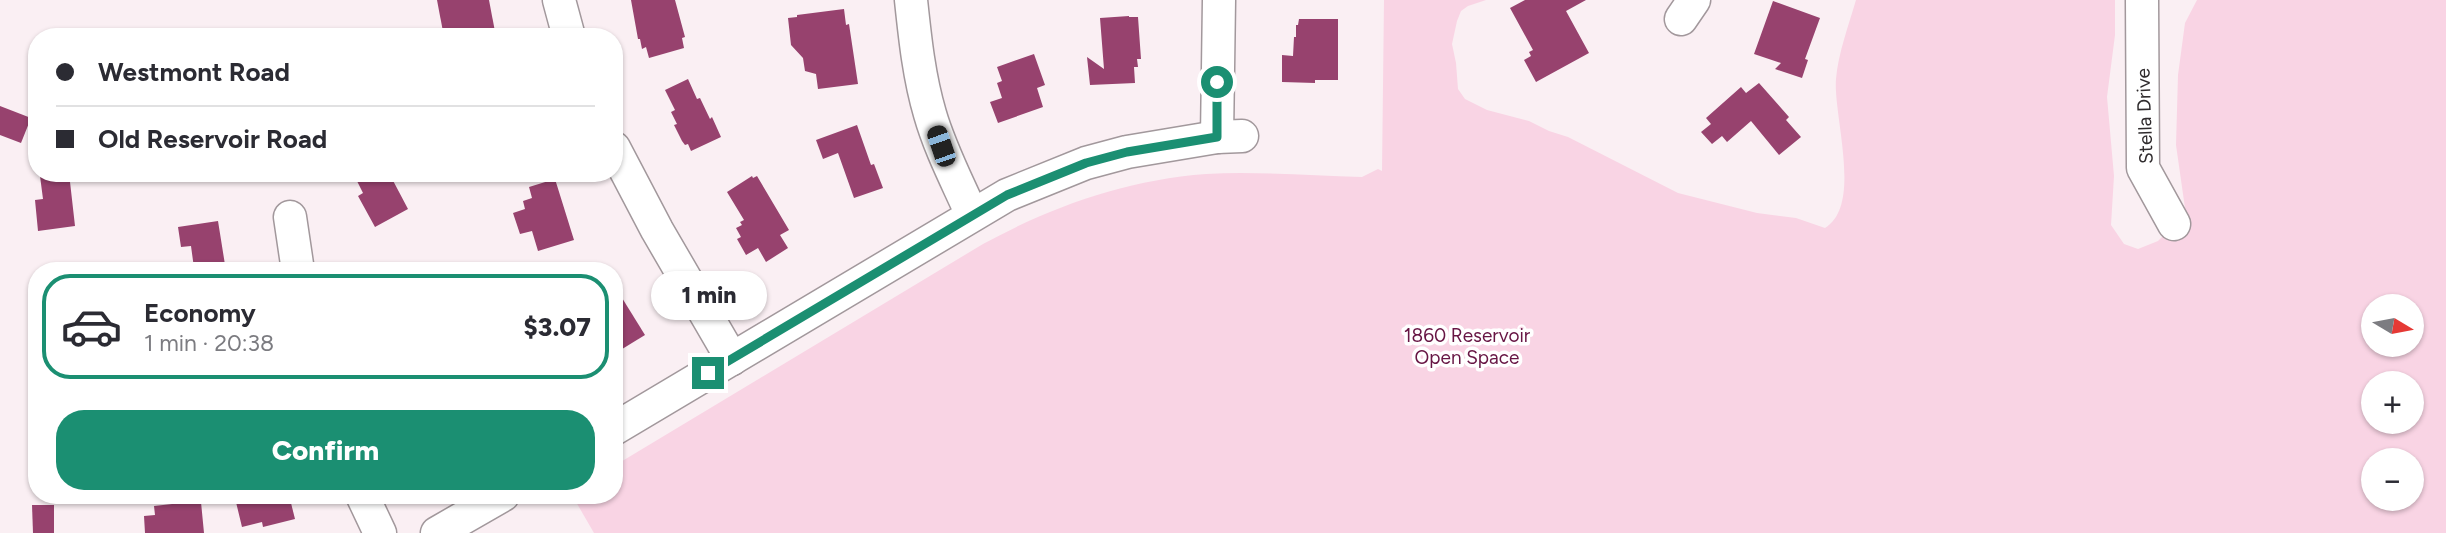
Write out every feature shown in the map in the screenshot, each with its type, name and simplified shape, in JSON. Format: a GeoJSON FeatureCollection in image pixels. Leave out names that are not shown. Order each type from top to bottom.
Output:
{"type":"FeatureCollection","features":[{"type":"Feature","properties":{"kind":"street"},"geometry":{"type":"LineString","coordinates":[[559,0],[567,28]]}},
{"type":"Feature","properties":{"kind":"street"},"geometry":{"type":"LineString","coordinates":[[911,0],[915,43],[929,112],[972,215]]}},
{"type":"Feature","properties":{"kind":"street"},"geometry":{"type":"LineString","coordinates":[[623,424],[1007,195],[1086,163],[1127,152],[1229,137],[1219,0]]}},
{"type":"Feature","properties":{"kind":"street","name":"Stella Drive"},"geometry":{"type":"LineString","coordinates":[[2142,0],[2143,167],[2174,225]]}},
{"type":"Feature","properties":{"kind":"street"},"geometry":{"type":"LineString","coordinates":[[623,165],[657,230],[732,359]]}},
{"type":"Feature","properties":{"kind":"street"},"geometry":{"type":"LineString","coordinates":[[290,216],[297,262]]}},
{"type":"Feature","properties":{"kind":"street"},"geometry":{"type":"LineString","coordinates":[[366,504],[380,533]]}},
{"type":"Feature","properties":{"kind":"street"},"geometry":{"type":"LineString","coordinates":[[437,533],[487,504]]}},
{"type":"Feature","properties":{"kind":"green space","name":"1860 Reservoir Open Space"},"geometry":{"type":"Polygon","coordinates":[[[1384,0],[1486,0],[1461,11],[1452,44],[1458,89],[1465,99],[1487,110],[1529,121],[1568,137],[1678,193],[1757,213],[1796,218],[1825,228],[1836,217],[1842,200],[1844,159],[1836,79],[1841,49],[1856,0],[2115,0],[2115,35],[2107,97],[2114,176],[2111,225],[2124,244],[2138,249],[2158,241],[2176,223],[2185,208],[2176,145],[2178,75],[2185,23],[2197,0],[2446,0],[2446,533],[594,533],[577,504],[623,504],[623,461],[983,244],[1036,218],[1091,197],[1176,177],[1245,173],[1362,177],[1378,169],[1382,171],[1384,0]]]}},
{"type":"Feature","properties":{"kind":"building"},"geometry":{"type":"Polygon","coordinates":[[[437,0],[489,0],[494,28],[442,28],[437,0]]]}},
{"type":"Feature","properties":{"kind":"building"},"geometry":{"type":"Polygon","coordinates":[[[631,0],[675,0],[685,37],[682,38],[684,48],[649,58],[646,47],[642,49],[638,39],[631,0]]]}},
{"type":"Feature","properties":{"kind":"building"},"geometry":{"type":"Polygon","coordinates":[[[1525,0],[1586,0],[1566,11],[1589,53],[1536,82],[1524,60],[1531,56],[1529,52],[1533,50],[1510,8],[1525,0]]]}},
{"type":"Feature","properties":{"kind":"building"},"geometry":{"type":"Polygon","coordinates":[[[1773,1],[1820,18],[1805,59],[1808,60],[1802,78],[1775,69],[1781,63],[1754,54],[1773,1]]]}},
{"type":"Feature","properties":{"kind":"building"},"geometry":{"type":"Polygon","coordinates":[[[844,9],[846,25],[849,24],[858,84],[818,89],[816,74],[805,71],[803,58],[791,45],[788,18],[844,9]]]}},
{"type":"Feature","properties":{"kind":"building"},"geometry":{"type":"Polygon","coordinates":[[[1138,17],[1141,59],[1137,59],[1138,67],[1134,67],[1135,83],[1090,85],[1087,57],[1104,69],[1100,18],[1138,17]]]}},
{"type":"Feature","properties":{"kind":"building"},"geometry":{"type":"Polygon","coordinates":[[[1299,19],[1338,19],[1338,80],[1315,80],[1315,83],[1282,82],[1282,55],[1293,56],[1299,19]]]}},
{"type":"Feature","properties":{"kind":"building"},"geometry":{"type":"Polygon","coordinates":[[[1034,54],[1045,85],[1037,88],[1043,107],[998,123],[990,102],[1002,98],[997,83],[1002,81],[997,67],[1034,54]]]}},
{"type":"Feature","properties":{"kind":"building"},"geometry":{"type":"Polygon","coordinates":[[[688,79],[721,137],[691,151],[674,125],[677,124],[671,112],[675,110],[665,90],[688,79]]]}},
{"type":"Feature","properties":{"kind":"building"},"geometry":{"type":"Polygon","coordinates":[[[1759,83],[1789,117],[1786,120],[1801,137],[1779,155],[1751,121],[1727,142],[1722,136],[1712,144],[1701,132],[1711,124],[1706,118],[1741,87],[1746,93],[1759,83]]]}},
{"type":"Feature","properties":{"kind":"building"},"geometry":{"type":"Polygon","coordinates":[[[0,106],[28,117],[28,126],[21,143],[0,135],[0,106]]]}},
{"type":"Feature","properties":{"kind":"building"},"geometry":{"type":"Polygon","coordinates":[[[857,125],[871,165],[874,164],[883,188],[854,198],[838,153],[823,159],[816,140],[857,125]]]}},
{"type":"Feature","properties":{"kind":"building"},"geometry":{"type":"Polygon","coordinates":[[[752,176],[757,176],[789,230],[780,235],[788,248],[766,262],[758,248],[746,255],[737,239],[741,237],[736,228],[742,225],[740,222],[744,220],[727,192],[752,176]]]}},
{"type":"Feature","properties":{"kind":"building"},"geometry":{"type":"Polygon","coordinates":[[[41,182],[70,182],[75,226],[38,231],[35,200],[43,199],[41,182]]]}},
{"type":"Feature","properties":{"kind":"building"},"geometry":{"type":"Polygon","coordinates":[[[358,182],[394,182],[408,209],[375,227],[358,196],[363,193],[358,182]]]}},
{"type":"Feature","properties":{"kind":"building"},"geometry":{"type":"Polygon","coordinates":[[[556,182],[574,240],[538,251],[532,231],[520,234],[513,213],[525,209],[523,201],[532,198],[529,187],[556,182]]]}},
{"type":"Feature","properties":{"kind":"building"},"geometry":{"type":"Polygon","coordinates":[[[218,221],[225,262],[193,262],[191,246],[181,247],[178,227],[218,221]]]}},
{"type":"Feature","properties":{"kind":"building"},"geometry":{"type":"Polygon","coordinates":[[[623,300],[645,335],[623,348],[623,300]]]}},
{"type":"Feature","properties":{"kind":"building"},"geometry":{"type":"Polygon","coordinates":[[[201,504],[204,533],[145,533],[144,516],[155,515],[154,506],[201,504]]]}},
{"type":"Feature","properties":{"kind":"building"},"geometry":{"type":"Polygon","coordinates":[[[236,504],[291,504],[295,519],[263,527],[262,522],[242,527],[236,504]]]}},
{"type":"Feature","properties":{"kind":"building"},"geometry":{"type":"Polygon","coordinates":[[[32,505],[54,505],[54,533],[33,533],[32,505]]]}},
{"type":"Feature","properties":{"kind":"route"},"geometry":{"type":"LineString","coordinates":[[708,373],[1007,195],[1086,163],[1172,143],[1217,137],[1217,82]]}}]}
